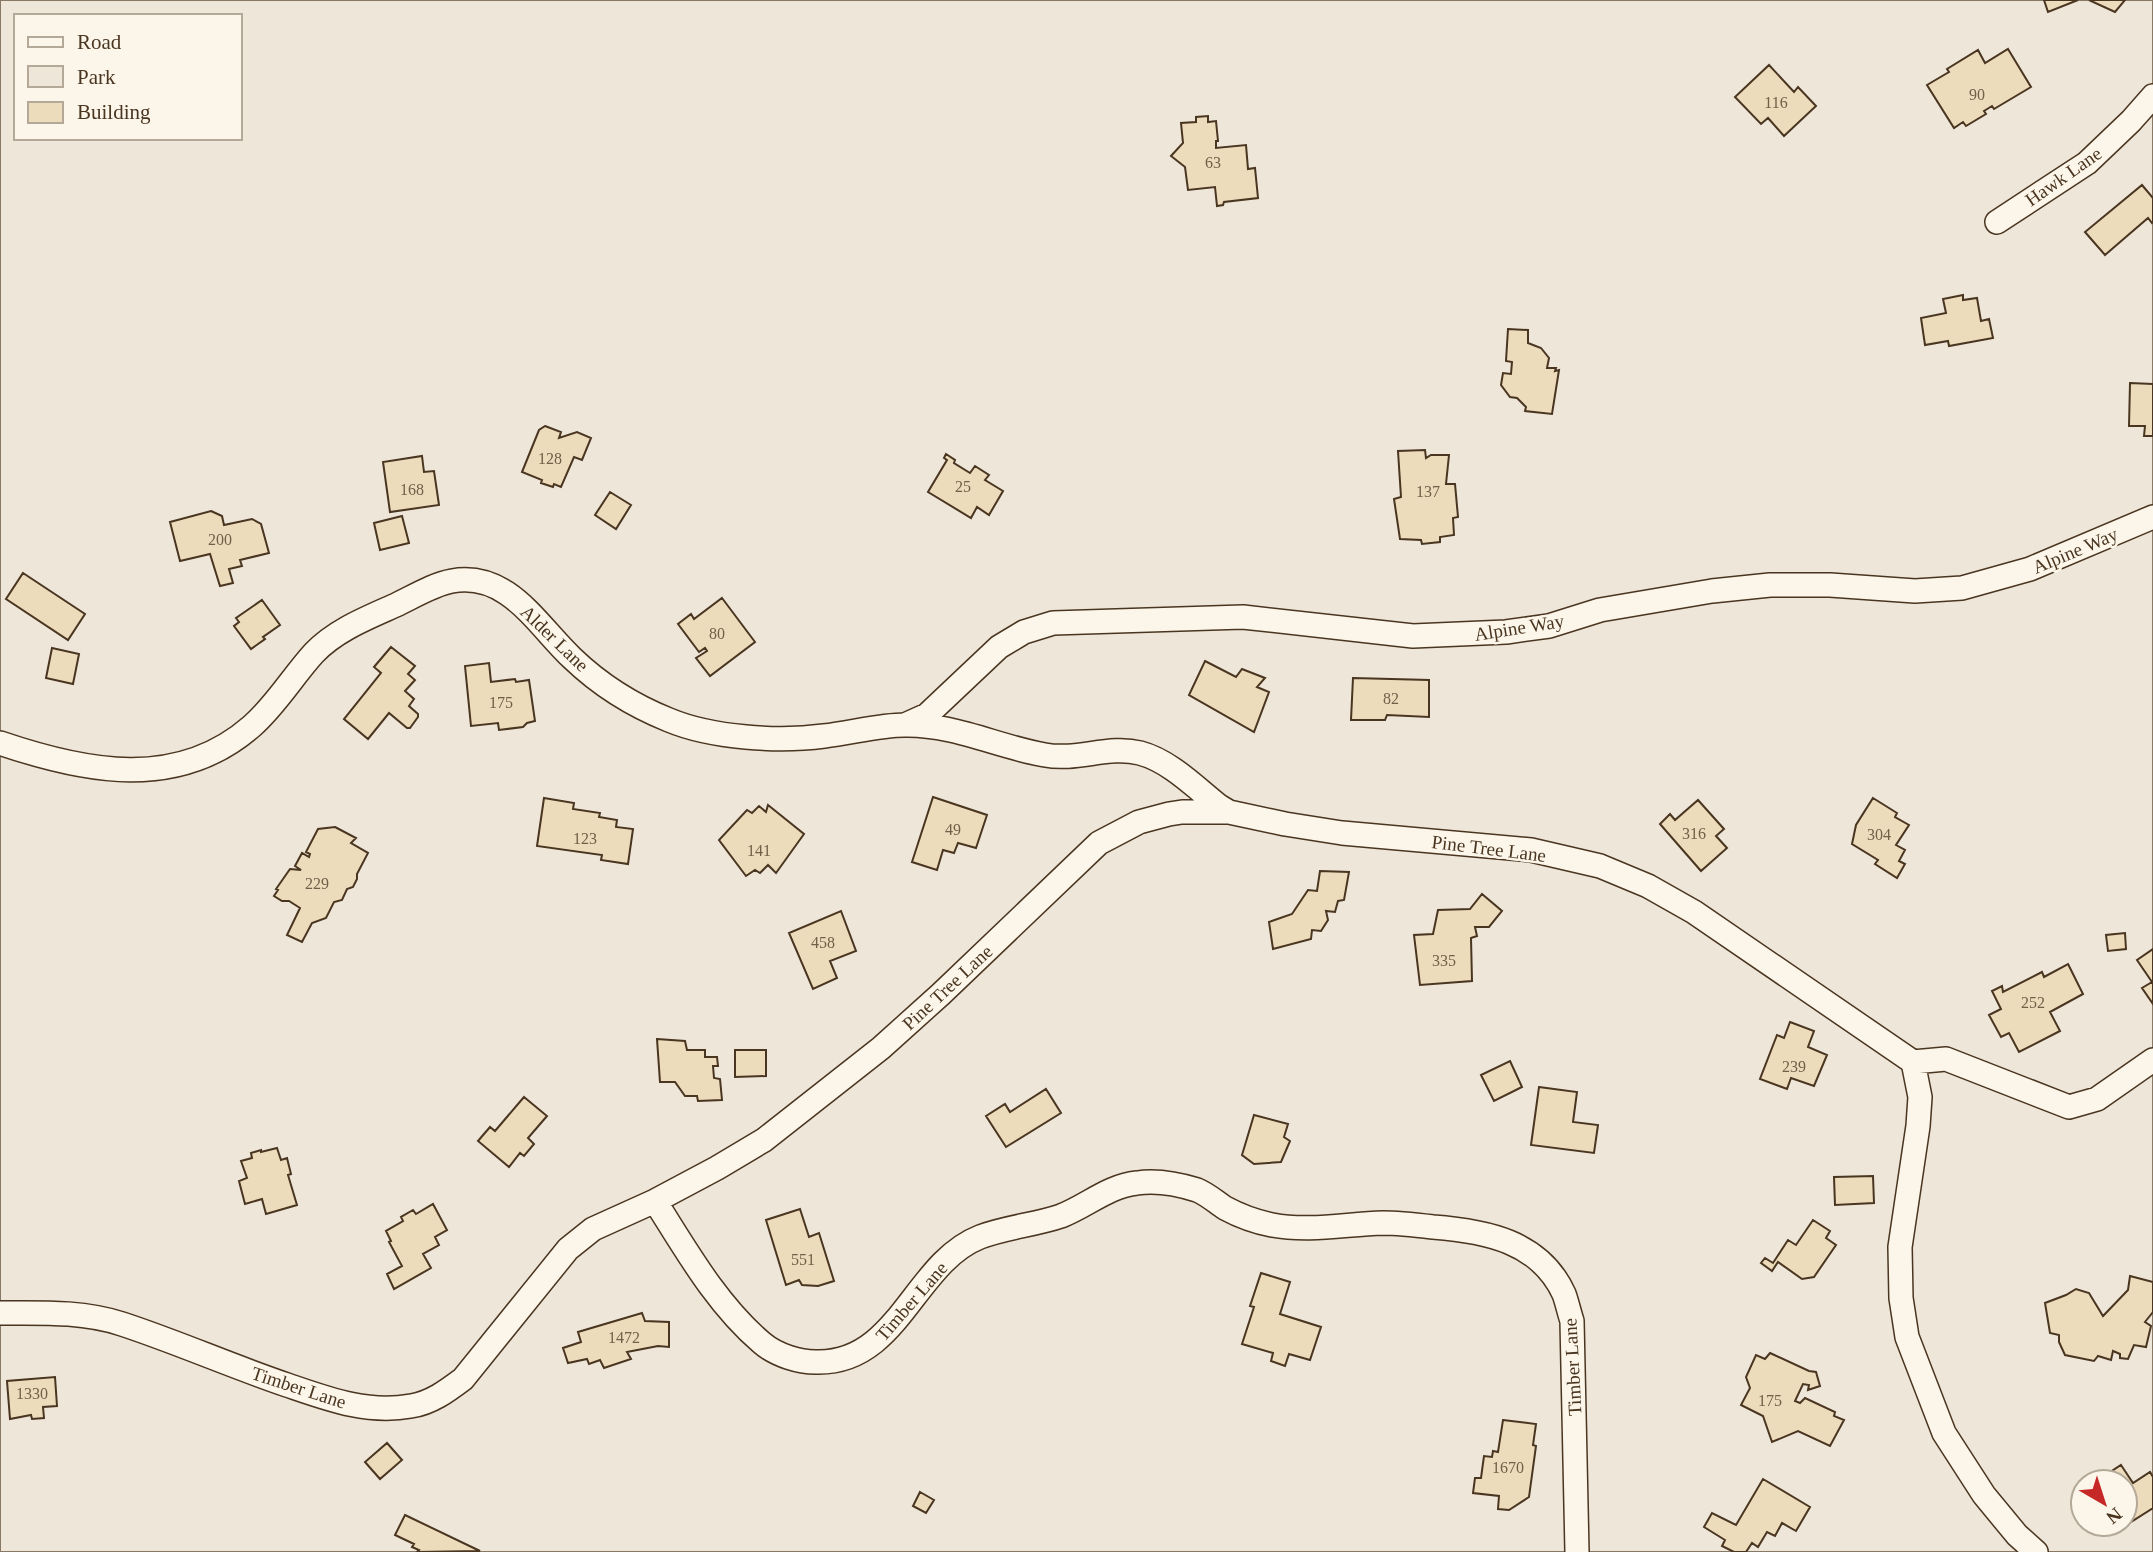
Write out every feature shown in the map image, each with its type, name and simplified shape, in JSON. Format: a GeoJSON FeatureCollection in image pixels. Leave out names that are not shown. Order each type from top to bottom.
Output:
{"type":"FeatureCollection","features":[{"type":"Feature","properties":{"kind":"street","name":"Hawk Lane"},"geometry":{"type":"LineString","coordinates":[[1997,222],[2087,163],[2153,96]]}},
{"type":"Feature","properties":{"kind":"street","name":"Alpine Way"},"geometry":{"type":"LineString","coordinates":[[904,725],[927,715],[999,647],[1024,632],[1053,623],[1243,617],[1413,636],[1506,632],[1549,625],[1600,610],[1712,591],[1770,585],[1830,585],[1914,592],[1962,588],[2030,569],[2153,517]]}},
{"type":"Feature","properties":{"kind":"street","name":"Alder Lane"},"geometry":{"type":"LineString","coordinates":[[0,743],[48,759],[108,769],[153,769],[186,763],[218,750],[254,724],[317,651],[353,624],[449,581],[471,579],[493,584],[512,595],[573,660],[623,697],[671,721],[756,738],[820,737],[904,725],[942,727],[1047,756],[1078,757],[1115,750],[1140,753],[1164,763],[1229,812]]}},
{"type":"Feature","properties":{"kind":"street","name":"Pine Tree Lane"},"geometry":{"type":"LineString","coordinates":[[655,1201],[764,1140],[881,1048],[1099,843],[1139,822],[1182,812],[1229,812],[1342,832],[1531,849],[1600,866],[1648,886],[1694,912],[1913,1062]]}},
{"type":"Feature","properties":{"kind":"street"},"geometry":{"type":"LineString","coordinates":[[2036,1552],[2017,1535],[1984,1495],[1944,1433],[1907,1337],[1901,1297],[1900,1247],[1918,1126],[1920,1097],[1913,1062],[1946,1059],[2069,1107],[2097,1099],[2153,1060]]}},
{"type":"Feature","properties":{"kind":"street","name":"Timber Lane"},"geometry":{"type":"LineString","coordinates":[[0,1313],[62,1313],[119,1323],[251,1373],[343,1404],[387,1409],[414,1406],[440,1396],[463,1379],[568,1249],[593,1229],[655,1201],[688,1254],[725,1305],[763,1345],[793,1359],[818,1363],[843,1359],[873,1345],[891,1327],[932,1274],[962,1246],[982,1237],[1062,1215],[1108,1190],[1135,1183],[1163,1182],[1199,1191],[1228,1209],[1269,1225],[1302,1229],[1385,1223],[1460,1229],[1508,1240],[1532,1254],[1550,1272],[1564,1295],[1572,1321],[1577,1552]]}},
{"type":"Feature","properties":{"kind":"green space"},"geometry":{"type":"Polygon","coordinates":[[[0,0],[2153,0],[2153,1552],[0,1552],[0,0]]]}},
{"type":"Feature","properties":{"kind":"building"},"geometry":{"type":"Polygon","coordinates":[[[2044,0],[2078,0],[2048,12],[2044,0]]]}},
{"type":"Feature","properties":{"kind":"building"},"geometry":{"type":"Polygon","coordinates":[[[2089,0],[2125,0],[2115,12],[2089,0]]]}},
{"type":"Feature","properties":{"kind":"building"},"geometry":{"type":"Polygon","coordinates":[[[2008,49],[2031,87],[1994,109],[1992,106],[1984,111],[1986,114],[1966,126],[1963,122],[1954,128],[1927,85],[1978,50],[1985,63],[2008,49]]]}},
{"type":"Feature","properties":{"kind":"building"},"geometry":{"type":"Polygon","coordinates":[[[1769,65],[1794,92],[1798,87],[1816,106],[1784,136],[1768,118],[1761,124],[1735,97],[1769,65]]]}},
{"type":"Feature","properties":{"kind":"building"},"geometry":{"type":"Polygon","coordinates":[[[1208,116],[1208,122],[1216,121],[1216,148],[1246,145],[1248,169],[1255,168],[1258,198],[1224,202],[1223,205],[1217,206],[1215,187],[1188,190],[1185,167],[1171,156],[1183,143],[1181,123],[1196,122],[1196,117],[1208,116]]]}},
{"type":"Feature","properties":{"kind":"building"},"geometry":{"type":"Polygon","coordinates":[[[2142,185],[2153,198],[2153,222],[2148,218],[2105,255],[2085,232],[2142,185]]]}},
{"type":"Feature","properties":{"kind":"building"},"geometry":{"type":"Polygon","coordinates":[[[1963,295],[1963,300],[1977,298],[1981,321],[1989,319],[1993,338],[1949,346],[1948,341],[1925,345],[1921,318],[1946,313],[1943,299],[1963,295]]]}},
{"type":"Feature","properties":{"kind":"building"},"geometry":{"type":"Polygon","coordinates":[[[1508,329],[1528,330],[1528,343],[1541,348],[1549,358],[1547,368],[1559,370],[1552,414],[1525,411],[1526,407],[1517,398],[1510,397],[1501,385],[1503,373],[1511,374],[1512,362],[1506,361],[1508,329]]]}},
{"type":"Feature","properties":{"kind":"building"},"geometry":{"type":"Polygon","coordinates":[[[2130,383],[2153,384],[2153,436],[2144,436],[2145,426],[2129,426],[2130,383]]]}},
{"type":"Feature","properties":{"kind":"building"},"geometry":{"type":"Polygon","coordinates":[[[545,426],[561,432],[559,438],[577,432],[591,438],[582,460],[574,457],[561,487],[541,483],[542,480],[522,472],[539,430],[545,426]]]}},
{"type":"Feature","properties":{"kind":"building"},"geometry":{"type":"Polygon","coordinates":[[[1425,450],[1426,458],[1431,455],[1449,455],[1446,484],[1455,484],[1458,517],[1453,518],[1454,535],[1440,537],[1440,542],[1422,544],[1421,540],[1400,539],[1394,499],[1401,497],[1398,451],[1425,450]]]}},
{"type":"Feature","properties":{"kind":"building"},"geometry":{"type":"Polygon","coordinates":[[[946,454],[970,473],[975,466],[989,475],[985,480],[1003,491],[989,515],[977,507],[971,518],[928,492],[947,460],[944,458],[946,454]]]}},
{"type":"Feature","properties":{"kind":"building"},"geometry":{"type":"Polygon","coordinates":[[[422,456],[424,472],[434,471],[439,505],[390,512],[383,462],[422,456]]]}},
{"type":"Feature","properties":{"kind":"building"},"geometry":{"type":"Polygon","coordinates":[[[610,492],[631,505],[616,529],[595,515],[610,492]]]}},
{"type":"Feature","properties":{"kind":"building"},"geometry":{"type":"Polygon","coordinates":[[[211,511],[222,516],[224,525],[252,519],[261,524],[269,553],[240,560],[242,566],[229,569],[233,583],[220,586],[210,554],[180,561],[170,522],[211,511]]]}},
{"type":"Feature","properties":{"kind":"building"},"geometry":{"type":"Polygon","coordinates":[[[402,516],[409,543],[380,550],[374,523],[402,516]]]}},
{"type":"Feature","properties":{"kind":"building"},"geometry":{"type":"Polygon","coordinates":[[[23,573],[85,614],[68,640],[6,599],[23,573]]]}},
{"type":"Feature","properties":{"kind":"building"},"geometry":{"type":"Polygon","coordinates":[[[722,598],[755,642],[710,676],[696,658],[707,651],[705,648],[699,652],[678,624],[691,614],[694,619],[722,598]]]}},
{"type":"Feature","properties":{"kind":"building"},"geometry":{"type":"Polygon","coordinates":[[[262,600],[280,625],[251,649],[234,626],[239,622],[236,618],[262,600]]]}},
{"type":"Feature","properties":{"kind":"building"},"geometry":{"type":"Polygon","coordinates":[[[391,647],[415,666],[408,674],[415,680],[405,691],[414,699],[409,706],[418,717],[410,728],[407,728],[389,713],[368,739],[344,719],[381,673],[374,667],[391,647]]]}},
{"type":"Feature","properties":{"kind":"building"},"geometry":{"type":"Polygon","coordinates":[[[52,648],[79,654],[73,684],[46,678],[52,648]]]}},
{"type":"Feature","properties":{"kind":"building"},"geometry":{"type":"Polygon","coordinates":[[[1205,661],[1236,677],[1242,669],[1265,678],[1257,687],[1269,692],[1254,732],[1189,695],[1205,661]]]}},
{"type":"Feature","properties":{"kind":"building"},"geometry":{"type":"Polygon","coordinates":[[[489,663],[491,682],[529,680],[535,721],[523,727],[499,730],[498,723],[471,726],[465,666],[489,663]]]}},
{"type":"Feature","properties":{"kind":"building"},"geometry":{"type":"Polygon","coordinates":[[[1353,678],[1429,680],[1429,717],[1387,715],[1385,720],[1351,720],[1353,678]]]}},
{"type":"Feature","properties":{"kind":"building"},"geometry":{"type":"Polygon","coordinates":[[[933,797],[987,815],[976,848],[958,843],[954,853],[943,850],[937,870],[912,862],[933,797]]]}},
{"type":"Feature","properties":{"kind":"building"},"geometry":{"type":"Polygon","coordinates":[[[544,798],[574,803],[573,809],[600,813],[599,817],[617,820],[616,827],[633,829],[628,864],[601,860],[602,855],[537,846],[544,798]]]}},
{"type":"Feature","properties":{"kind":"building"},"geometry":{"type":"Polygon","coordinates":[[[1873,798],[1897,813],[1895,817],[1909,825],[1896,845],[1905,850],[1899,861],[1905,864],[1897,878],[1875,864],[1878,860],[1852,844],[1856,825],[1873,798]]]}},
{"type":"Feature","properties":{"kind":"building"},"geometry":{"type":"Polygon","coordinates":[[[1698,800],[1724,829],[1716,836],[1727,848],[1701,871],[1660,824],[1670,814],[1675,820],[1698,800]]]}},
{"type":"Feature","properties":{"kind":"building"},"geometry":{"type":"Polygon","coordinates":[[[768,805],[804,834],[776,873],[768,865],[760,873],[755,870],[746,876],[719,840],[747,810],[752,813],[759,806],[766,812],[768,805]]]}},
{"type":"Feature","properties":{"kind":"building"},"geometry":{"type":"Polygon","coordinates":[[[335,827],[356,838],[351,843],[368,853],[353,887],[347,889],[342,900],[334,902],[326,918],[312,923],[302,942],[287,935],[300,908],[274,896],[278,890],[276,889],[290,869],[301,870],[295,866],[302,853],[309,857],[310,854],[306,852],[318,829],[335,827]]]}},
{"type":"Feature","properties":{"kind":"building"},"geometry":{"type":"Polygon","coordinates":[[[1320,871],[1349,872],[1344,900],[1338,901],[1335,912],[1326,911],[1328,920],[1321,931],[1312,930],[1311,939],[1273,949],[1269,922],[1292,914],[1308,890],[1317,891],[1320,871]]]}},
{"type":"Feature","properties":{"kind":"building"},"geometry":{"type":"Polygon","coordinates":[[[1482,894],[1502,911],[1489,927],[1475,927],[1477,936],[1471,938],[1472,981],[1420,985],[1414,935],[1433,934],[1438,910],[1470,909],[1482,894]]]}},
{"type":"Feature","properties":{"kind":"building"},"geometry":{"type":"Polygon","coordinates":[[[841,911],[856,951],[830,961],[837,978],[813,989],[789,933],[841,911]]]}},
{"type":"Feature","properties":{"kind":"building"},"geometry":{"type":"Polygon","coordinates":[[[2125,933],[2126,949],[2108,951],[2106,935],[2125,933]]]}},
{"type":"Feature","properties":{"kind":"building"},"geometry":{"type":"Polygon","coordinates":[[[2153,949],[2153,1004],[2142,988],[2152,982],[2137,960],[2153,949]]]}},
{"type":"Feature","properties":{"kind":"building"},"geometry":{"type":"Polygon","coordinates":[[[2068,964],[2083,994],[2050,1012],[2060,1031],[2019,1052],[2009,1033],[2001,1037],[1989,1015],[2001,1009],[1992,991],[2002,986],[2003,992],[2042,972],[2044,977],[2068,964]]]}},
{"type":"Feature","properties":{"kind":"building"},"geometry":{"type":"Polygon","coordinates":[[[1790,1022],[1814,1031],[1808,1047],[1827,1055],[1814,1086],[1791,1078],[1787,1089],[1760,1079],[1777,1035],[1784,1038],[1790,1022]]]}},
{"type":"Feature","properties":{"kind":"building"},"geometry":{"type":"Polygon","coordinates":[[[657,1039],[685,1041],[687,1050],[705,1050],[705,1057],[717,1057],[718,1066],[713,1066],[714,1078],[720,1079],[722,1100],[698,1101],[697,1096],[685,1096],[675,1082],[660,1082],[657,1039]]]}},
{"type":"Feature","properties":{"kind":"building"},"geometry":{"type":"Polygon","coordinates":[[[735,1050],[766,1050],[766,1076],[735,1077],[735,1050]]]}},
{"type":"Feature","properties":{"kind":"building"},"geometry":{"type":"Polygon","coordinates":[[[1510,1061],[1522,1087],[1494,1101],[1481,1075],[1510,1061]]]}},
{"type":"Feature","properties":{"kind":"building"},"geometry":{"type":"Polygon","coordinates":[[[1539,1087],[1577,1092],[1573,1122],[1598,1125],[1594,1153],[1531,1145],[1539,1087]]]}},
{"type":"Feature","properties":{"kind":"building"},"geometry":{"type":"Polygon","coordinates":[[[1046,1089],[1061,1113],[1006,1147],[986,1116],[1005,1104],[1010,1112],[1046,1089]]]}},
{"type":"Feature","properties":{"kind":"building"},"geometry":{"type":"Polygon","coordinates":[[[524,1097],[547,1116],[528,1138],[534,1144],[524,1156],[520,1153],[509,1167],[478,1141],[490,1127],[495,1131],[524,1097]]]}},
{"type":"Feature","properties":{"kind":"building"},"geometry":{"type":"Polygon","coordinates":[[[1254,1115],[1288,1124],[1284,1137],[1290,1141],[1281,1162],[1254,1164],[1242,1155],[1254,1115]]]}},
{"type":"Feature","properties":{"kind":"building"},"geometry":{"type":"Polygon","coordinates":[[[277,1148],[281,1160],[287,1158],[291,1174],[288,1175],[297,1205],[266,1214],[262,1199],[245,1204],[239,1181],[247,1178],[241,1161],[252,1158],[251,1153],[277,1148]]]}},
{"type":"Feature","properties":{"kind":"building"},"geometry":{"type":"Polygon","coordinates":[[[1873,1176],[1874,1203],[1835,1205],[1834,1177],[1873,1176]]]}},
{"type":"Feature","properties":{"kind":"building"},"geometry":{"type":"Polygon","coordinates":[[[433,1204],[447,1230],[435,1237],[439,1245],[423,1254],[431,1268],[394,1289],[387,1274],[402,1266],[386,1231],[403,1221],[401,1217],[413,1210],[416,1214],[433,1204]]]}},
{"type":"Feature","properties":{"kind":"building"},"geometry":{"type":"Polygon","coordinates":[[[800,1209],[809,1237],[819,1233],[834,1281],[818,1286],[802,1285],[799,1280],[786,1285],[766,1220],[800,1209]]]}},
{"type":"Feature","properties":{"kind":"building"},"geometry":{"type":"Polygon","coordinates":[[[1813,1220],[1830,1231],[1826,1238],[1836,1245],[1814,1277],[1802,1279],[1778,1262],[1772,1271],[1761,1263],[1765,1258],[1773,1263],[1788,1240],[1796,1245],[1813,1220]]]}},
{"type":"Feature","properties":{"kind":"building"},"geometry":{"type":"Polygon","coordinates":[[[1261,1273],[1290,1282],[1280,1314],[1321,1327],[1310,1360],[1289,1354],[1285,1366],[1271,1361],[1273,1353],[1242,1344],[1261,1273]]]}},
{"type":"Feature","properties":{"kind":"building"},"geometry":{"type":"Polygon","coordinates":[[[2130,1276],[2153,1282],[2153,1312],[2145,1322],[2151,1326],[2146,1347],[2134,1345],[2128,1359],[2120,1358],[2120,1354],[2113,1351],[2111,1360],[2098,1356],[2094,1361],[2065,1355],[2059,1335],[2050,1333],[2045,1303],[2076,1289],[2089,1293],[2103,1316],[2128,1290],[2130,1276]]]}},
{"type":"Feature","properties":{"kind":"building"},"geometry":{"type":"Polygon","coordinates":[[[642,1313],[645,1321],[669,1322],[669,1347],[658,1346],[627,1352],[631,1359],[604,1368],[600,1360],[589,1364],[587,1359],[568,1363],[563,1348],[581,1342],[578,1332],[642,1313]]]}},
{"type":"Feature","properties":{"kind":"building"},"geometry":{"type":"Polygon","coordinates":[[[1770,1353],[1816,1372],[1820,1386],[1808,1390],[1809,1385],[1803,1384],[1795,1401],[1800,1403],[1805,1398],[1835,1412],[1834,1416],[1844,1420],[1830,1446],[1798,1431],[1772,1442],[1763,1416],[1741,1405],[1750,1388],[1746,1377],[1756,1355],[1765,1359],[1770,1353]]]}},
{"type":"Feature","properties":{"kind":"building"},"geometry":{"type":"Polygon","coordinates":[[[55,1377],[57,1406],[43,1407],[44,1418],[32,1419],[31,1415],[10,1419],[7,1381],[55,1377]]]}},
{"type":"Feature","properties":{"kind":"building"},"geometry":{"type":"Polygon","coordinates":[[[1503,1420],[1536,1424],[1529,1497],[1509,1510],[1498,1509],[1499,1496],[1473,1493],[1475,1478],[1481,1478],[1484,1456],[1492,1457],[1493,1451],[1498,1452],[1503,1420]]]}},
{"type":"Feature","properties":{"kind":"building"},"geometry":{"type":"Polygon","coordinates":[[[387,1443],[402,1460],[380,1479],[365,1462],[387,1443]]]}},
{"type":"Feature","properties":{"kind":"building"},"geometry":{"type":"Polygon","coordinates":[[[2150,1472],[2153,1477],[2153,1508],[2139,1517],[2139,1479],[2150,1472]]]}},
{"type":"Feature","properties":{"kind":"building"},"geometry":{"type":"Polygon","coordinates":[[[1763,1479],[1810,1507],[1796,1531],[1782,1523],[1775,1536],[1767,1532],[1758,1547],[1752,1543],[1746,1552],[1734,1552],[1722,1546],[1725,1540],[1704,1527],[1712,1513],[1736,1525],[1763,1479]]]}},
{"type":"Feature","properties":{"kind":"building"},"geometry":{"type":"Polygon","coordinates":[[[920,1492],[934,1500],[926,1513],[913,1506],[920,1492]]]}},
{"type":"Feature","properties":{"kind":"building"},"geometry":{"type":"Polygon","coordinates":[[[405,1515],[480,1551],[417,1552],[419,1550],[412,1547],[414,1544],[395,1535],[405,1515]]]}}]}
